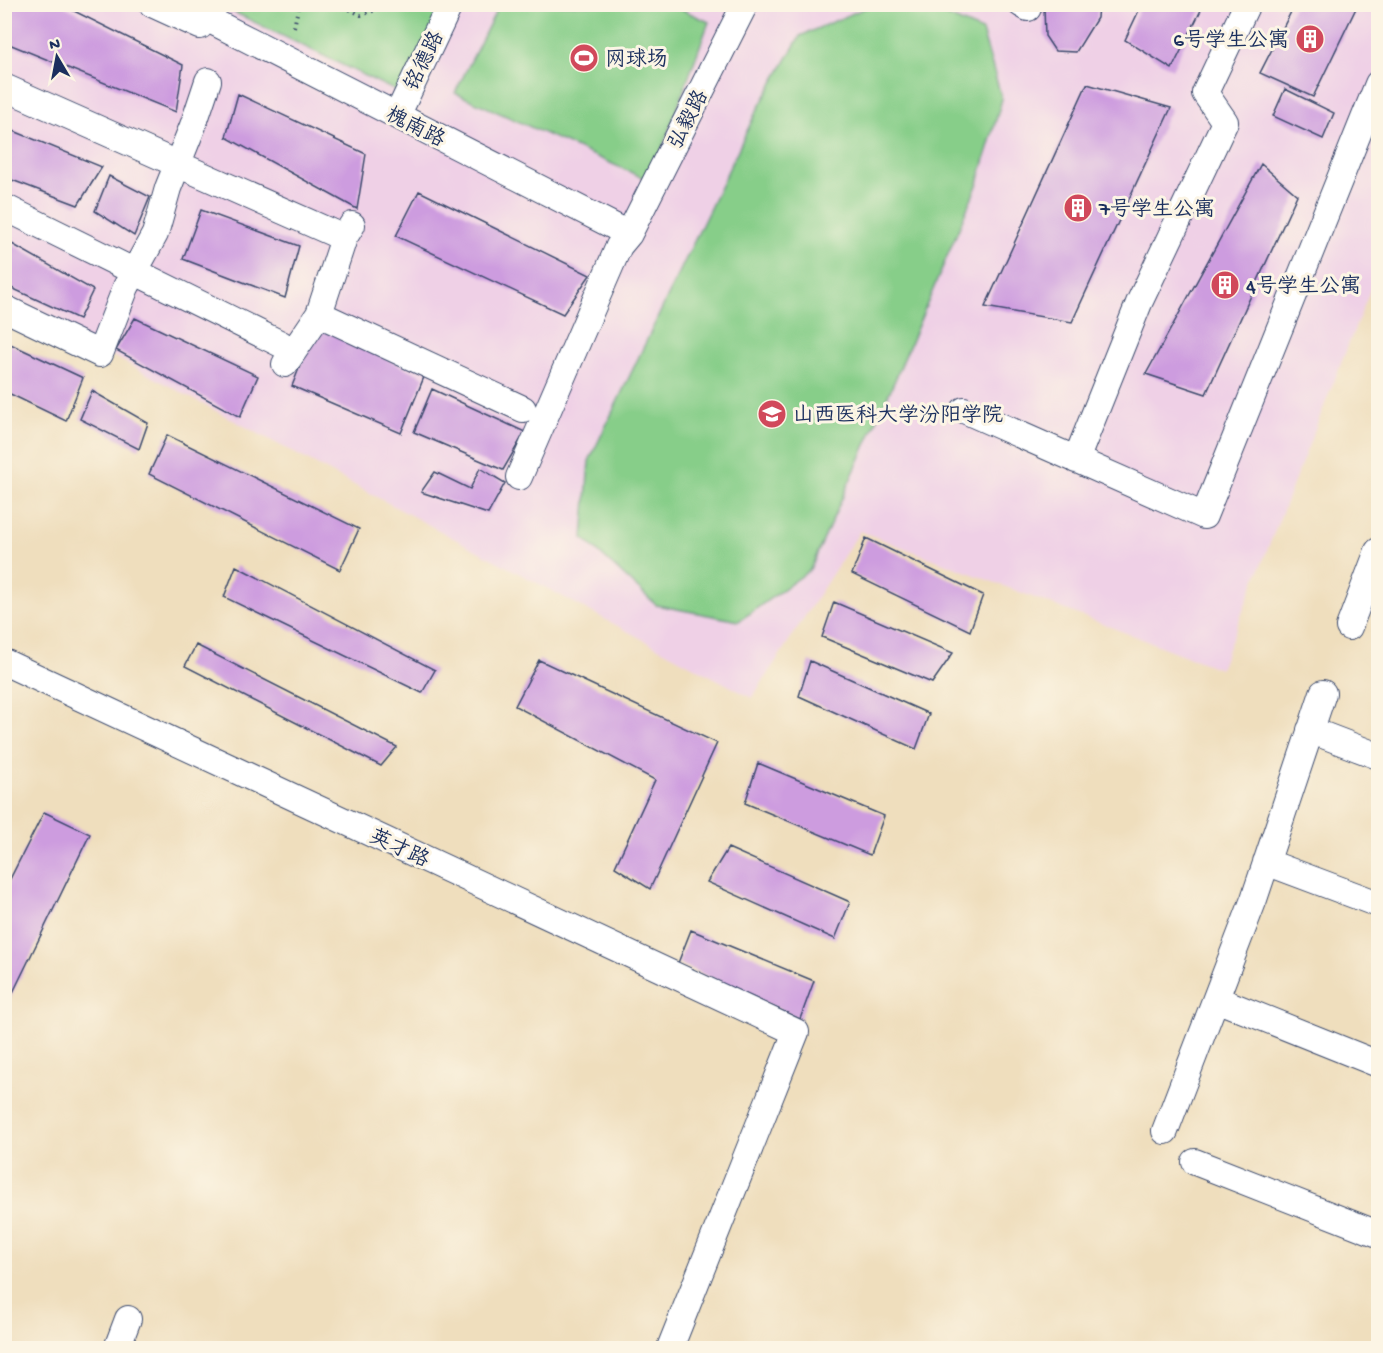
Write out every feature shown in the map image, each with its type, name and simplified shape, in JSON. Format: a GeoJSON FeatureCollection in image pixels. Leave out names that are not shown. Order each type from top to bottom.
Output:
{"type":"FeatureCollection","features":[{"type":"Feature","properties":{"kind":"street","name":"槐南路"},"geometry":{"type":"LineString","coordinates":[[152,4],[234,34],[629,234]]}},
{"type":"Feature","properties":{"kind":"street","name":"铭德路"},"geometry":{"type":"LineString","coordinates":[[397,116],[450,4]]}},
{"type":"Feature","properties":{"kind":"street","name":"弘毅路"},"geometry":{"type":"LineString","coordinates":[[519,477],[620,246],[629,234],[745,4]]}},
{"type":"Feature","properties":{"kind":"street"},"geometry":{"type":"LineString","coordinates":[[1020,4],[1028,8],[1028,4]]}},
{"type":"Feature","properties":{"kind":"street"},"geometry":{"type":"LineString","coordinates":[[1076,460],[1139,303],[1225,122],[1205,93],[1247,4]]}},
{"type":"Feature","properties":{"kind":"street"},"geometry":{"type":"LineString","coordinates":[[4,308],[100,354],[126,287],[155,234],[168,188],[208,81]]}},
{"type":"Feature","properties":{"kind":"street"},"geometry":{"type":"LineString","coordinates":[[964,410],[1204,516],[1378,84]]}},
{"type":"Feature","properties":{"kind":"street"},"geometry":{"type":"LineString","coordinates":[[4,87],[177,164],[348,231],[319,314],[288,358],[281,344],[4,207]]}},
{"type":"Feature","properties":{"kind":"street"},"geometry":{"type":"LineString","coordinates":[[319,314],[523,409]]}},
{"type":"Feature","properties":{"kind":"street"},"geometry":{"type":"LineString","coordinates":[[1349,627],[1378,551]]}},
{"type":"Feature","properties":{"kind":"street","name":"英才路"},"geometry":{"type":"LineString","coordinates":[[4,663],[796,1032],[670,1348]]}},
{"type":"Feature","properties":{"kind":"street"},"geometry":{"type":"LineString","coordinates":[[1166,1131],[1254,898],[1323,693]]}},
{"type":"Feature","properties":{"kind":"street"},"geometry":{"type":"LineString","coordinates":[[1310,730],[1378,756]]}},
{"type":"Feature","properties":{"kind":"street"},"geometry":{"type":"LineString","coordinates":[[1266,862],[1378,904]]}},
{"type":"Feature","properties":{"kind":"street"},"geometry":{"type":"LineString","coordinates":[[1216,999],[1378,1064]]}},
{"type":"Feature","properties":{"kind":"street"},"geometry":{"type":"LineString","coordinates":[[1196,1162],[1378,1234]]}},
{"type":"Feature","properties":{"kind":"street"},"geometry":{"type":"LineString","coordinates":[[117,1348],[128,1319]]}},
{"type":"Feature","properties":{"kind":"path"},"geometry":{"type":"LineString","coordinates":[[294,27],[299,4]]}},
{"type":"Feature","properties":{"kind":"path"},"geometry":{"type":"LineString","coordinates":[[339,4],[361,15],[393,4]]}},
{"type":"Feature","properties":{"kind":"shaded area","name":"山西医科大学汾阳学院"},"geometry":{"type":"Polygon","coordinates":[[[4,5],[1378,5],[1378,270],[1220,669],[860,531],[752,698],[5,298],[4,5]]]}},
{"type":"Feature","properties":{"kind":"green space"},"geometry":{"type":"Polygon","coordinates":[[[874,4],[921,5],[982,31],[1002,99],[978,183],[895,380],[810,570],[739,621],[656,605],[583,538],[589,461],[756,112],[800,36],[874,4]]]}},
{"type":"Feature","properties":{"kind":"green space"},"geometry":{"type":"Polygon","coordinates":[[[219,5],[444,5],[402,94],[219,5]]]}},
{"type":"Feature","properties":{"kind":"green space","name":"网球场"},"geometry":{"type":"Polygon","coordinates":[[[499,5],[672,5],[709,22],[650,181],[455,93],[499,5]]]}},
{"type":"Feature","properties":{"kind":"building"},"geometry":{"type":"Polygon","coordinates":[[[4,4],[60,4],[183,65],[176,112],[4,42],[4,4]]]}},
{"type":"Feature","properties":{"kind":"building"},"geometry":{"type":"Polygon","coordinates":[[[1048,4],[1098,4],[1097,18],[1076,52],[1055,51],[1045,36],[1044,8],[1048,4]]]}},
{"type":"Feature","properties":{"kind":"building"},"geometry":{"type":"Polygon","coordinates":[[[1142,4],[1204,4],[1172,69],[1125,40],[1142,4]]]}},
{"type":"Feature","properties":{"kind":"building","name":"6号学生公寓"},"geometry":{"type":"Polygon","coordinates":[[[1295,4],[1358,4],[1313,97],[1260,73],[1295,4]]]}},
{"type":"Feature","properties":{"kind":"building","name":"7号学生公寓"},"geometry":{"type":"Polygon","coordinates":[[[1087,84],[1171,108],[1072,322],[985,307],[1087,84]]]}},
{"type":"Feature","properties":{"kind":"building"},"geometry":{"type":"Polygon","coordinates":[[[1285,89],[1334,113],[1323,139],[1273,116],[1285,89]]]}},
{"type":"Feature","properties":{"kind":"building"},"geometry":{"type":"Polygon","coordinates":[[[238,94],[366,154],[357,209],[226,137],[238,94]]]}},
{"type":"Feature","properties":{"kind":"building"},"geometry":{"type":"Polygon","coordinates":[[[4,127],[102,167],[78,205],[4,177],[4,127]]]}},
{"type":"Feature","properties":{"kind":"building","name":"4号学生公寓"},"geometry":{"type":"Polygon","coordinates":[[[1261,164],[1297,195],[1206,394],[1146,374],[1261,164]]]}},
{"type":"Feature","properties":{"kind":"building"},"geometry":{"type":"Polygon","coordinates":[[[109,176],[150,197],[134,236],[95,211],[109,176]]]}},
{"type":"Feature","properties":{"kind":"building"},"geometry":{"type":"Polygon","coordinates":[[[419,191],[590,275],[563,314],[396,236],[419,191]]]}},
{"type":"Feature","properties":{"kind":"building"},"geometry":{"type":"Polygon","coordinates":[[[201,210],[299,246],[285,298],[183,259],[201,210]]]}},
{"type":"Feature","properties":{"kind":"building"},"geometry":{"type":"Polygon","coordinates":[[[5,240],[93,290],[79,319],[5,285],[5,240]]]}},
{"type":"Feature","properties":{"kind":"building"},"geometry":{"type":"Polygon","coordinates":[[[135,318],[258,376],[240,417],[116,350],[135,318]]]}},
{"type":"Feature","properties":{"kind":"building"},"geometry":{"type":"Polygon","coordinates":[[[316,326],[424,377],[401,433],[292,386],[316,326]]]}},
{"type":"Feature","properties":{"kind":"building"},"geometry":{"type":"Polygon","coordinates":[[[4,341],[83,378],[66,421],[4,391],[4,341]]]}},
{"type":"Feature","properties":{"kind":"building"},"geometry":{"type":"Polygon","coordinates":[[[432,389],[525,432],[503,470],[414,432],[432,389]]]}},
{"type":"Feature","properties":{"kind":"building"},"geometry":{"type":"Polygon","coordinates":[[[92,391],[148,423],[139,449],[80,419],[92,391]]]}},
{"type":"Feature","properties":{"kind":"building"},"geometry":{"type":"Polygon","coordinates":[[[167,435],[359,529],[340,570],[149,474],[167,435]]]}},
{"type":"Feature","properties":{"kind":"building"},"geometry":{"type":"Polygon","coordinates":[[[480,468],[505,483],[488,514],[421,492],[435,472],[470,489],[480,468]]]}},
{"type":"Feature","properties":{"kind":"building"},"geometry":{"type":"Polygon","coordinates":[[[866,538],[983,595],[970,631],[852,574],[866,538]]]}},
{"type":"Feature","properties":{"kind":"building"},"geometry":{"type":"Polygon","coordinates":[[[236,566],[435,670],[422,693],[224,597],[236,566]]]}},
{"type":"Feature","properties":{"kind":"building"},"geometry":{"type":"Polygon","coordinates":[[[834,602],[953,653],[932,683],[822,637],[834,602]]]}},
{"type":"Feature","properties":{"kind":"building"},"geometry":{"type":"Polygon","coordinates":[[[196,645],[397,747],[381,766],[185,666],[196,645]]]}},
{"type":"Feature","properties":{"kind":"building"},"geometry":{"type":"Polygon","coordinates":[[[539,660],[717,743],[650,889],[615,867],[655,780],[515,706],[539,660]]]}},
{"type":"Feature","properties":{"kind":"building"},"geometry":{"type":"Polygon","coordinates":[[[810,661],[929,714],[916,749],[799,696],[810,661]]]}},
{"type":"Feature","properties":{"kind":"building"},"geometry":{"type":"Polygon","coordinates":[[[758,763],[884,816],[870,855],[745,803],[758,763]]]}},
{"type":"Feature","properties":{"kind":"building"},"geometry":{"type":"Polygon","coordinates":[[[44,812],[90,834],[4,1011],[4,891],[44,812]]]}},
{"type":"Feature","properties":{"kind":"building"},"geometry":{"type":"Polygon","coordinates":[[[728,848],[850,902],[835,939],[707,882],[728,848]]]}},
{"type":"Feature","properties":{"kind":"building"},"geometry":{"type":"Polygon","coordinates":[[[691,930],[814,981],[800,1019],[678,963],[691,930]]]}},
{"type":"Feature","properties":{"kind":"place","name":"6号学生公寓"},"geometry":{"type":"Point","coordinates":[1310,39]}},
{"type":"Feature","properties":{"kind":"place","name":"网球场"},"geometry":{"type":"Point","coordinates":[584,58]}},
{"type":"Feature","properties":{"kind":"place","name":"7号学生公寓"},"geometry":{"type":"Point","coordinates":[1078,208]}},
{"type":"Feature","properties":{"kind":"place","name":"4号学生公寓"},"geometry":{"type":"Point","coordinates":[1225,285]}},
{"type":"Feature","properties":{"kind":"place","name":"山西医科大学汾阳学院"},"geometry":{"type":"Point","coordinates":[772,414]}}]}
